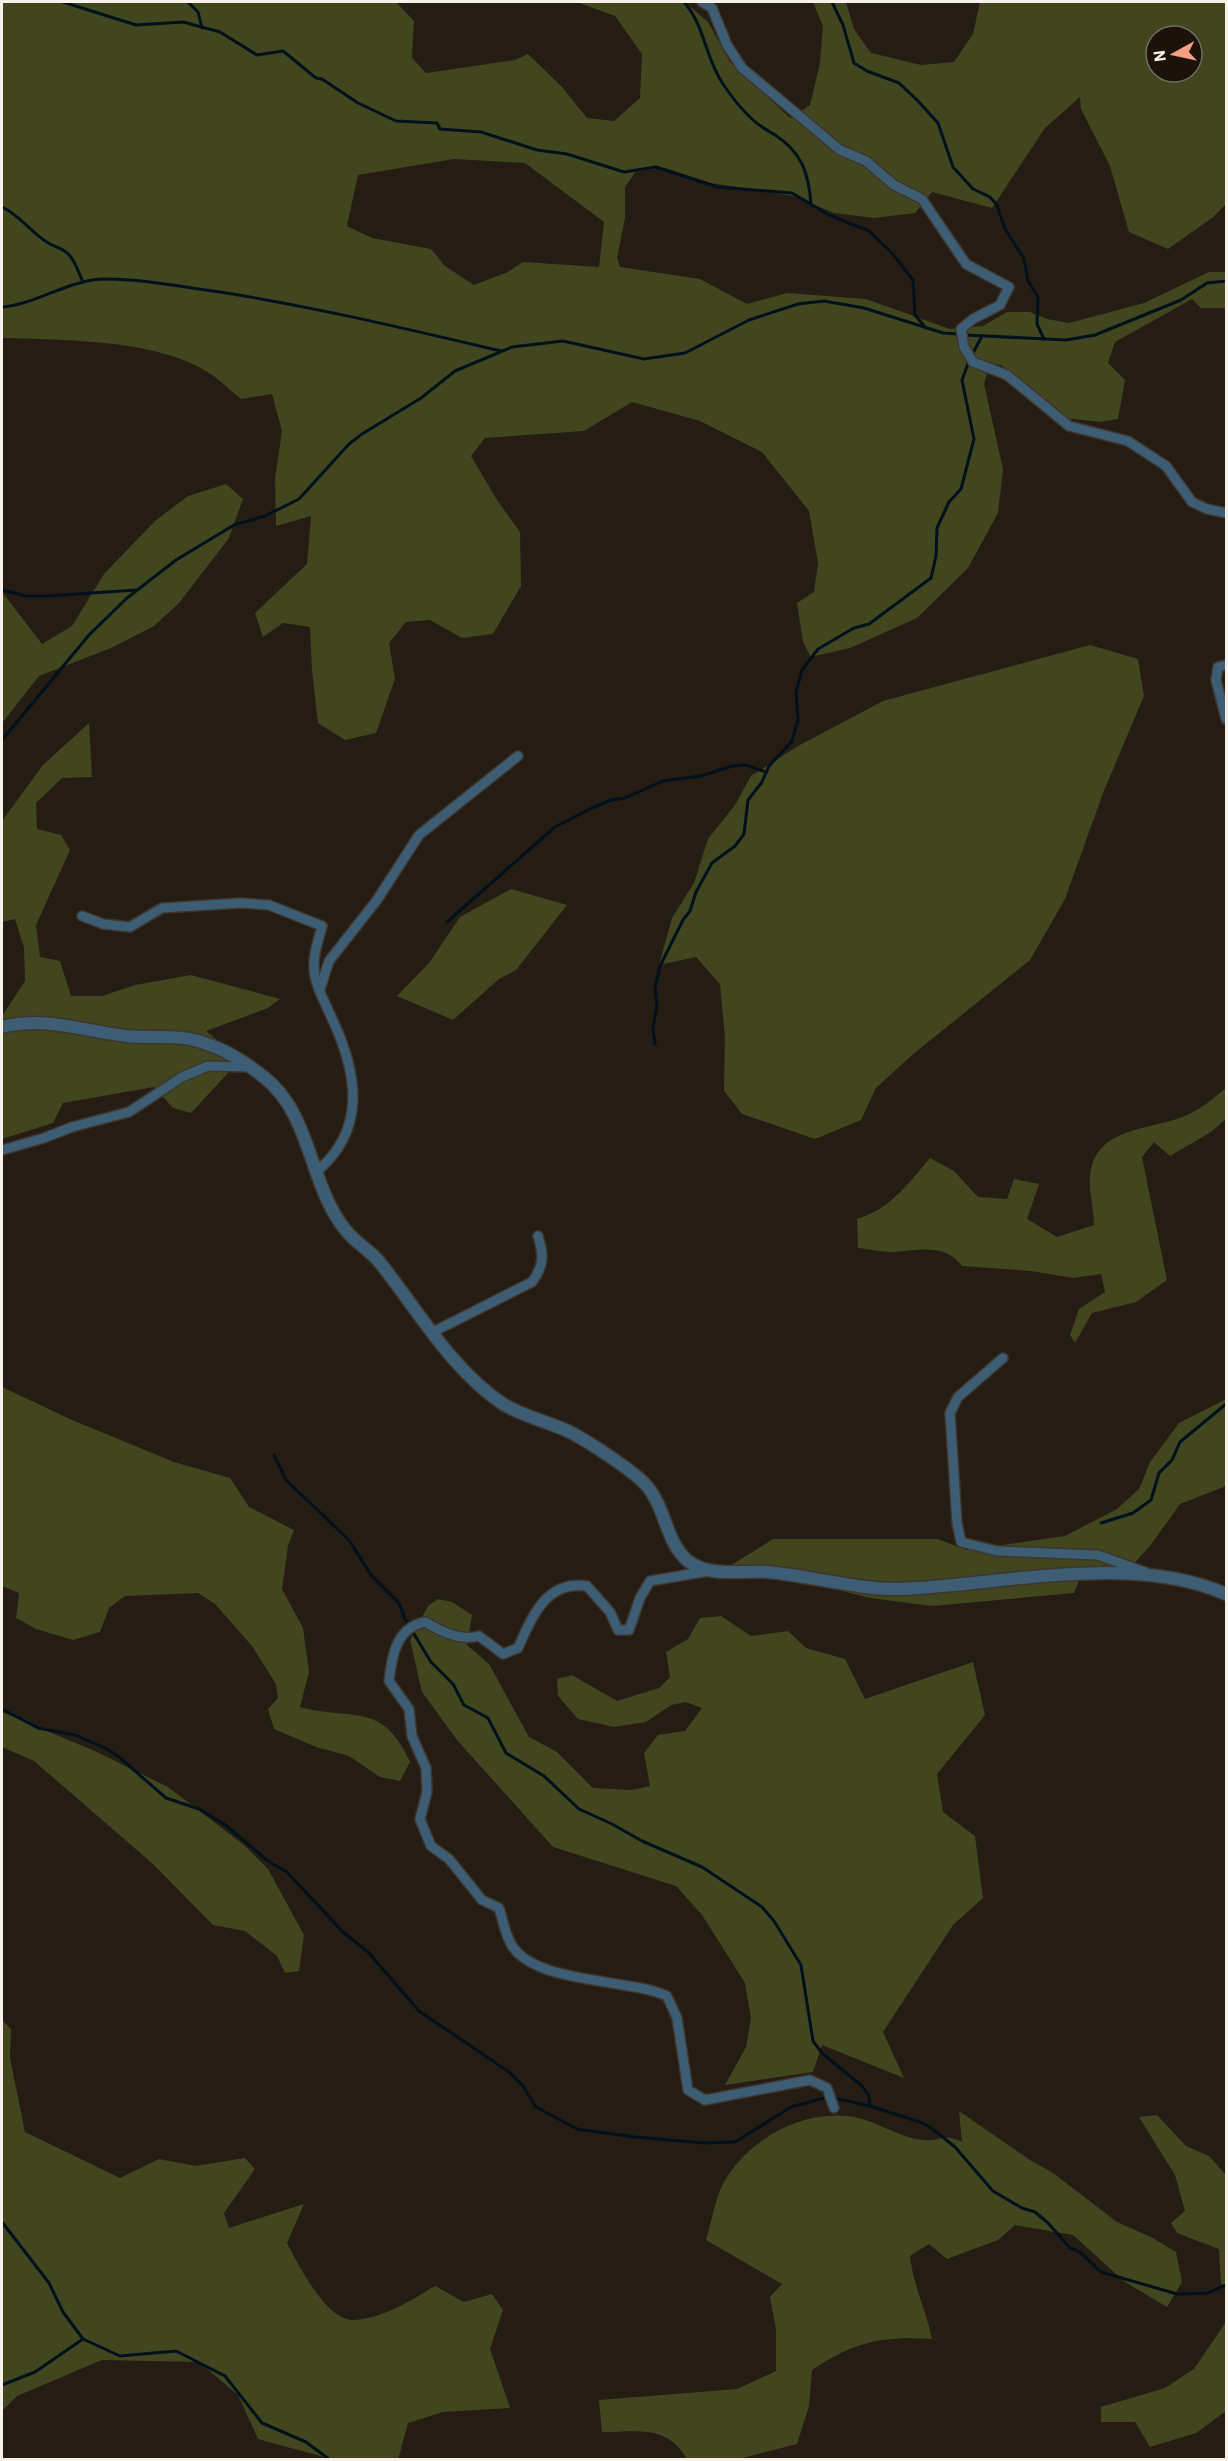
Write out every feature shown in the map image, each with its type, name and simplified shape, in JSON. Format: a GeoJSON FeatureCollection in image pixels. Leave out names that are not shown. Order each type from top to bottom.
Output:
{"type":"FeatureCollection","features":[{"type":"Feature","properties":{"kind":"street"},"geometry":{"type":"LineString","coordinates":[[702,2],[712,8],[727,45],[742,68],[840,150],[866,161],[894,185],[922,199],[966,264],[1009,287],[1000,305],[961,328],[964,347],[973,362],[1007,375],[1069,426],[1128,441],[1166,466],[1191,502],[1207,509],[1227,513]]}},
{"type":"Feature","properties":{"kind":"street"},"geometry":{"type":"LineString","coordinates":[[1227,665],[1218,667],[1216,680],[1227,719]]}},
{"type":"Feature","properties":{"kind":"street"},"geometry":{"type":"LineString","coordinates":[[320,988],[329,961],[377,900],[419,835],[518,756]]}},
{"type":"Feature","properties":{"kind":"street"},"geometry":{"type":"LineString","coordinates":[[82,916],[103,924],[130,927],[162,908],[241,903],[269,905],[322,926],[313,968],[345,1048],[354,1095],[348,1131],[334,1158],[316,1172]]}},
{"type":"Feature","properties":{"kind":"street"},"geometry":{"type":"LineString","coordinates":[[2,1027],[37,1021],[128,1036],[178,1036],[206,1043],[250,1067],[268,1081],[285,1099],[333,1214],[349,1235],[378,1260],[474,1382],[506,1406],[573,1434],[646,1485],[663,1515],[675,1547],[689,1561],[712,1571]]}},
{"type":"Feature","properties":{"kind":"street"},"geometry":{"type":"LineString","coordinates":[[2,1150],[72,1127],[129,1112],[182,1077],[208,1066],[250,1067]]}},
{"type":"Feature","properties":{"kind":"street"},"geometry":{"type":"LineString","coordinates":[[433,1332],[532,1282],[541,1270],[543,1262],[543,1252],[538,1236]]}},
{"type":"Feature","properties":{"kind":"street"},"geometry":{"type":"LineString","coordinates":[[1003,1358],[958,1397],[950,1413],[957,1524],[961,1542],[998,1551],[1098,1556],[1161,1578],[1227,1594]]}},
{"type":"Feature","properties":{"kind":"street"},"geometry":{"type":"LineString","coordinates":[[834,2108],[827,2088],[810,2080],[705,2100],[688,2090],[677,2018],[667,1996],[653,1990],[569,1975],[531,1963],[511,1945],[499,1908],[482,1900],[449,1859],[431,1846],[420,1819],[427,1792],[426,1768],[412,1736],[409,1708],[389,1681],[393,1650],[404,1634],[414,1625],[426,1623],[446,1634],[472,1638],[479,1636],[503,1654],[518,1648],[539,1605],[556,1592],[573,1584],[587,1586],[610,1612],[618,1630],[629,1630],[640,1598],[650,1581],[712,1571],[766,1572],[897,1589],[1092,1574],[1161,1578]]}},
{"type":"Feature","properties":{"kind":"green space"},"geometry":{"type":"Polygon","coordinates":[[[2,2],[396,2],[414,21],[412,58],[426,73],[515,60],[528,54],[562,87],[587,118],[614,121],[640,98],[642,54],[615,16],[577,2],[685,2],[708,22],[730,62],[790,118],[810,105],[820,63],[823,26],[813,2],[846,2],[854,29],[871,53],[921,65],[954,62],[973,34],[980,2],[1226,2],[1226,204],[1212,218],[1168,249],[1129,232],[1110,166],[1081,109],[1080,97],[1045,128],[992,208],[932,192],[915,213],[874,218],[834,213],[793,196],[711,183],[665,168],[636,171],[625,187],[625,218],[617,258],[620,267],[700,279],[747,304],[787,293],[866,299],[950,329],[983,326],[1007,312],[1030,312],[1047,319],[1069,323],[1144,303],[1209,272],[1226,272],[1226,308],[1201,308],[1192,299],[1115,342],[1108,363],[1125,380],[1118,419],[1101,422],[1065,418],[1001,365],[990,364],[984,384],[1003,469],[998,513],[968,568],[917,618],[850,648],[811,657],[803,642],[797,603],[814,592],[818,563],[809,511],[762,452],[700,421],[632,402],[584,431],[485,438],[471,456],[497,500],[520,532],[521,586],[493,634],[462,638],[430,620],[406,622],[389,643],[395,679],[376,733],[345,740],[318,723],[310,627],[283,623],[263,637],[255,613],[307,564],[311,516],[276,526],[275,479],[282,431],[272,394],[241,399],[213,376],[188,362],[163,353],[109,343],[2,338],[2,2]],[[454,159],[358,175],[347,226],[372,238],[431,249],[445,266],[474,285],[508,272],[523,262],[599,267],[604,222],[525,163],[454,159]]]}},
{"type":"Feature","properties":{"kind":"green space"},"geometry":{"type":"Polygon","coordinates":[[[226,484],[243,499],[229,538],[179,603],[154,626],[111,648],[39,676],[2,723],[2,592],[42,644],[72,626],[104,574],[155,521],[188,496],[226,484]]]}},
{"type":"Feature","properties":{"kind":"green space"},"geometry":{"type":"Polygon","coordinates":[[[1090,645],[1138,659],[1144,696],[1103,793],[1065,899],[1030,960],[912,1055],[876,1088],[861,1120],[815,1139],[742,1114],[724,1091],[725,1037],[720,984],[696,957],[659,965],[672,918],[694,883],[708,839],[735,805],[751,776],[798,746],[883,701],[1090,645]]]}},
{"type":"Feature","properties":{"kind":"green space"},"geometry":{"type":"Polygon","coordinates":[[[89,723],[92,777],[62,778],[36,803],[37,829],[61,835],[70,850],[36,925],[40,957],[60,961],[71,996],[102,996],[135,985],[191,975],[280,999],[268,1008],[206,1031],[241,1059],[191,1113],[173,1108],[154,1087],[63,1103],[53,1123],[2,1139],[2,1016],[25,981],[24,948],[15,919],[2,922],[2,821],[43,765],[89,723]]]}},
{"type":"Feature","properties":{"kind":"green space"},"geometry":{"type":"Polygon","coordinates":[[[511,889],[567,905],[516,970],[499,979],[453,1020],[397,996],[429,963],[460,917],[511,889]]]}},
{"type":"Feature","properties":{"kind":"green space"},"geometry":{"type":"Polygon","coordinates":[[[1226,1088],[1226,1119],[1211,1132],[1170,1156],[1154,1142],[1142,1157],[1167,1280],[1136,1302],[1092,1313],[1075,1343],[1070,1335],[1079,1309],[1105,1292],[1101,1274],[1073,1278],[1031,1271],[962,1266],[955,1258],[939,1251],[887,1252],[858,1248],[857,1219],[869,1215],[889,1202],[930,1158],[954,1171],[978,1197],[1007,1199],[1014,1179],[1039,1184],[1027,1219],[1057,1237],[1094,1225],[1090,1190],[1091,1170],[1097,1155],[1106,1144],[1133,1130],[1180,1118],[1193,1112],[1226,1088]]]}},
{"type":"Feature","properties":{"kind":"green space"},"geometry":{"type":"Polygon","coordinates":[[[2,1387],[72,1420],[174,1462],[230,1478],[249,1507],[294,1530],[288,1546],[282,1589],[303,1628],[309,1672],[300,1707],[351,1714],[377,1721],[400,1743],[410,1762],[400,1781],[380,1777],[349,1756],[316,1747],[274,1729],[268,1709],[278,1698],[276,1684],[252,1646],[215,1604],[198,1593],[125,1596],[109,1608],[100,1632],[73,1640],[36,1629],[16,1618],[19,1593],[2,1586],[2,1387]]]}},
{"type":"Feature","properties":{"kind":"green space"},"geometry":{"type":"Polygon","coordinates":[[[1226,1399],[1226,1486],[1180,1504],[1150,1546],[1128,1570],[1083,1572],[1074,1593],[932,1606],[870,1598],[733,1564],[773,1539],[938,1539],[966,1550],[1065,1536],[1117,1509],[1139,1489],[1150,1462],[1179,1423],[1226,1399]]]}},
{"type":"Feature","properties":{"kind":"green space"},"geometry":{"type":"Polygon","coordinates":[[[438,1599],[452,1602],[472,1615],[467,1645],[489,1664],[529,1737],[557,1752],[593,1788],[632,1790],[650,1786],[644,1753],[658,1735],[685,1731],[702,1708],[686,1702],[671,1705],[646,1722],[614,1727],[578,1719],[558,1696],[557,1679],[572,1675],[617,1701],[659,1688],[670,1677],[666,1652],[688,1639],[700,1618],[721,1616],[751,1636],[788,1631],[806,1648],[845,1659],[865,1699],[973,1662],[985,1715],[937,1774],[943,1812],[975,1836],[983,1898],[953,1925],[883,2032],[904,2078],[822,2045],[813,2072],[725,2085],[746,2047],[751,2018],[745,1983],[702,1915],[676,1886],[553,1847],[457,1740],[422,1692],[410,1640],[428,1606],[438,1599]]]}},
{"type":"Feature","properties":{"kind":"green space"},"geometry":{"type":"Polygon","coordinates":[[[2,1712],[97,1752],[168,1787],[244,1845],[268,1869],[304,1935],[299,1971],[285,1973],[277,1956],[245,1931],[213,1925],[153,1864],[34,1761],[2,1747],[2,1712]]]}},
{"type":"Feature","properties":{"kind":"green space"},"geometry":{"type":"Polygon","coordinates":[[[2,2020],[11,2029],[10,2058],[25,2132],[120,2178],[159,2159],[196,2166],[245,2158],[255,2169],[224,2213],[229,2228],[304,2204],[287,2243],[314,2290],[334,2312],[344,2318],[354,2320],[376,2316],[406,2303],[435,2286],[464,2302],[492,2294],[503,2310],[490,2349],[510,2408],[443,2412],[408,2423],[398,2460],[331,2459],[258,2439],[238,2395],[199,2362],[102,2360],[17,2396],[2,2411],[2,2020]]]}},
{"type":"Feature","properties":{"kind":"green space"},"geometry":{"type":"Polygon","coordinates":[[[959,2111],[1030,2160],[1053,2173],[1117,2222],[1151,2237],[1176,2252],[1182,2282],[1167,2307],[1125,2282],[1073,2235],[1015,2225],[998,2240],[947,2259],[929,2244],[910,2256],[932,2339],[898,2339],[869,2343],[841,2353],[812,2370],[809,2406],[797,2444],[738,2459],[687,2459],[679,2448],[661,2435],[639,2431],[602,2432],[599,2400],[737,2389],[776,2371],[776,2329],[770,2297],[782,2284],[706,2240],[721,2188],[731,2171],[745,2155],[779,2130],[818,2117],[858,2118],[915,2139],[949,2138],[962,2142],[959,2111]]]}},
{"type":"Feature","properties":{"kind":"green space"},"geometry":{"type":"Polygon","coordinates":[[[1157,2115],[1186,2146],[1209,2156],[1226,2175],[1226,2285],[1221,2284],[1219,2249],[1177,2233],[1171,2223],[1185,2211],[1175,2175],[1139,2117],[1157,2115]]]}},
{"type":"Feature","properties":{"kind":"green space"},"geometry":{"type":"Polygon","coordinates":[[[1226,2322],[1226,2411],[1196,2433],[1150,2447],[1135,2422],[1101,2422],[1101,2407],[1165,2388],[1194,2369],[1226,2322]]]}},
{"type":"Feature","properties":{"kind":"waterway"},"geometry":{"type":"LineString","coordinates":[[63,2],[136,25],[183,22],[220,32],[257,55],[283,51],[316,78],[322,79],[358,103],[396,121],[437,123],[440,129],[481,132],[537,150],[567,154],[624,172],[656,167],[717,187],[792,193],[829,215],[869,231],[892,253],[913,280],[915,315],[925,327]]}},
{"type":"Feature","properties":{"kind":"waterway"},"geometry":{"type":"LineString","coordinates":[[188,2],[198,12],[202,28]]}},
{"type":"Feature","properties":{"kind":"waterway"},"geometry":{"type":"LineString","coordinates":[[684,2],[701,32],[712,64],[729,93],[755,121],[784,142],[798,156],[806,174],[811,205]]}},
{"type":"Feature","properties":{"kind":"waterway"},"geometry":{"type":"LineString","coordinates":[[832,2],[843,25],[854,63],[867,71],[899,83],[918,101],[938,123],[953,167],[973,189],[990,197],[997,205],[1005,229],[1024,259],[1028,281],[1038,297],[1037,324],[1044,339]]}},
{"type":"Feature","properties":{"kind":"waterway"},"geometry":{"type":"LineString","coordinates":[[2,207],[44,240],[64,250],[74,262],[83,282]]}},
{"type":"Feature","properties":{"kind":"waterway"},"geometry":{"type":"LineString","coordinates":[[2,307],[15,305],[92,280],[134,280],[291,304],[501,351]]}},
{"type":"Feature","properties":{"kind":"waterway"},"geometry":{"type":"LineString","coordinates":[[965,335],[1066,340],[1095,335],[1181,300],[1207,283],[1226,281]]}},
{"type":"Feature","properties":{"kind":"waterway"},"geometry":{"type":"LineString","coordinates":[[2,740],[89,635],[127,598],[176,560],[234,525],[265,516],[299,499],[349,444],[421,398],[455,371],[512,347],[563,341],[644,359],[685,353],[749,320],[798,304],[824,301],[864,308],[943,333],[959,334]]}},
{"type":"Feature","properties":{"kind":"waterway"},"geometry":{"type":"LineString","coordinates":[[972,355],[982,336]]}},
{"type":"Feature","properties":{"kind":"waterway"},"geometry":{"type":"LineString","coordinates":[[655,1044],[653,1029],[657,1005],[655,988],[660,966],[683,920],[690,911],[696,892],[712,863],[735,846],[744,834],[748,800],[762,782],[769,766],[792,741],[798,720],[796,692],[802,670],[818,649],[854,628],[869,624],[931,578],[936,556],[937,528],[949,502],[961,489],[974,439],[962,380],[969,361]]}},
{"type":"Feature","properties":{"kind":"waterway"},"geometry":{"type":"LineString","coordinates":[[2,590],[26,596],[136,590]]}},
{"type":"Feature","properties":{"kind":"waterway"},"geometry":{"type":"LineString","coordinates":[[447,922],[555,827],[590,809],[611,800],[625,798],[663,781],[701,776],[732,766],[746,765],[766,772]]}},
{"type":"Feature","properties":{"kind":"waterway"},"geometry":{"type":"LineString","coordinates":[[1101,1523],[1133,1513],[1151,1500],[1159,1473],[1172,1460],[1180,1442],[1226,1404]]}},
{"type":"Feature","properties":{"kind":"waterway"},"geometry":{"type":"LineString","coordinates":[[274,1455],[286,1480],[349,1540],[371,1575],[399,1603],[405,1619],[431,1662],[453,1684],[464,1705],[488,1718],[506,1753],[544,1776],[579,1809],[642,1841],[702,1867],[762,1907],[774,1921],[801,1965],[813,2041],[822,2053],[862,2086],[869,2096],[870,2106]]}},
{"type":"Feature","properties":{"kind":"waterway"},"geometry":{"type":"LineString","coordinates":[[2,1709],[38,1728],[75,1735],[107,1749],[166,1798],[199,1809],[224,1824],[268,1861],[287,1872],[343,1932],[368,1952],[419,2011],[509,2072],[523,2086],[536,2107],[577,2129],[704,2143],[735,2142],[791,2107],[828,2097]]}},
{"type":"Feature","properties":{"kind":"waterway"},"geometry":{"type":"LineString","coordinates":[[834,2098],[870,2106],[923,2123],[934,2130],[955,2147],[993,2191],[1022,2208],[1035,2212],[1070,2248],[1080,2252],[1101,2272],[1177,2294],[1208,2293],[1226,2285]]}},
{"type":"Feature","properties":{"kind":"waterway"},"geometry":{"type":"LineString","coordinates":[[2,2222],[49,2283],[63,2312],[83,2339],[120,2356],[176,2351],[225,2376],[262,2423],[306,2442],[330,2460]]}},
{"type":"Feature","properties":{"kind":"waterway"},"geometry":{"type":"LineString","coordinates":[[2,2385],[35,2372],[83,2339]]}}]}
